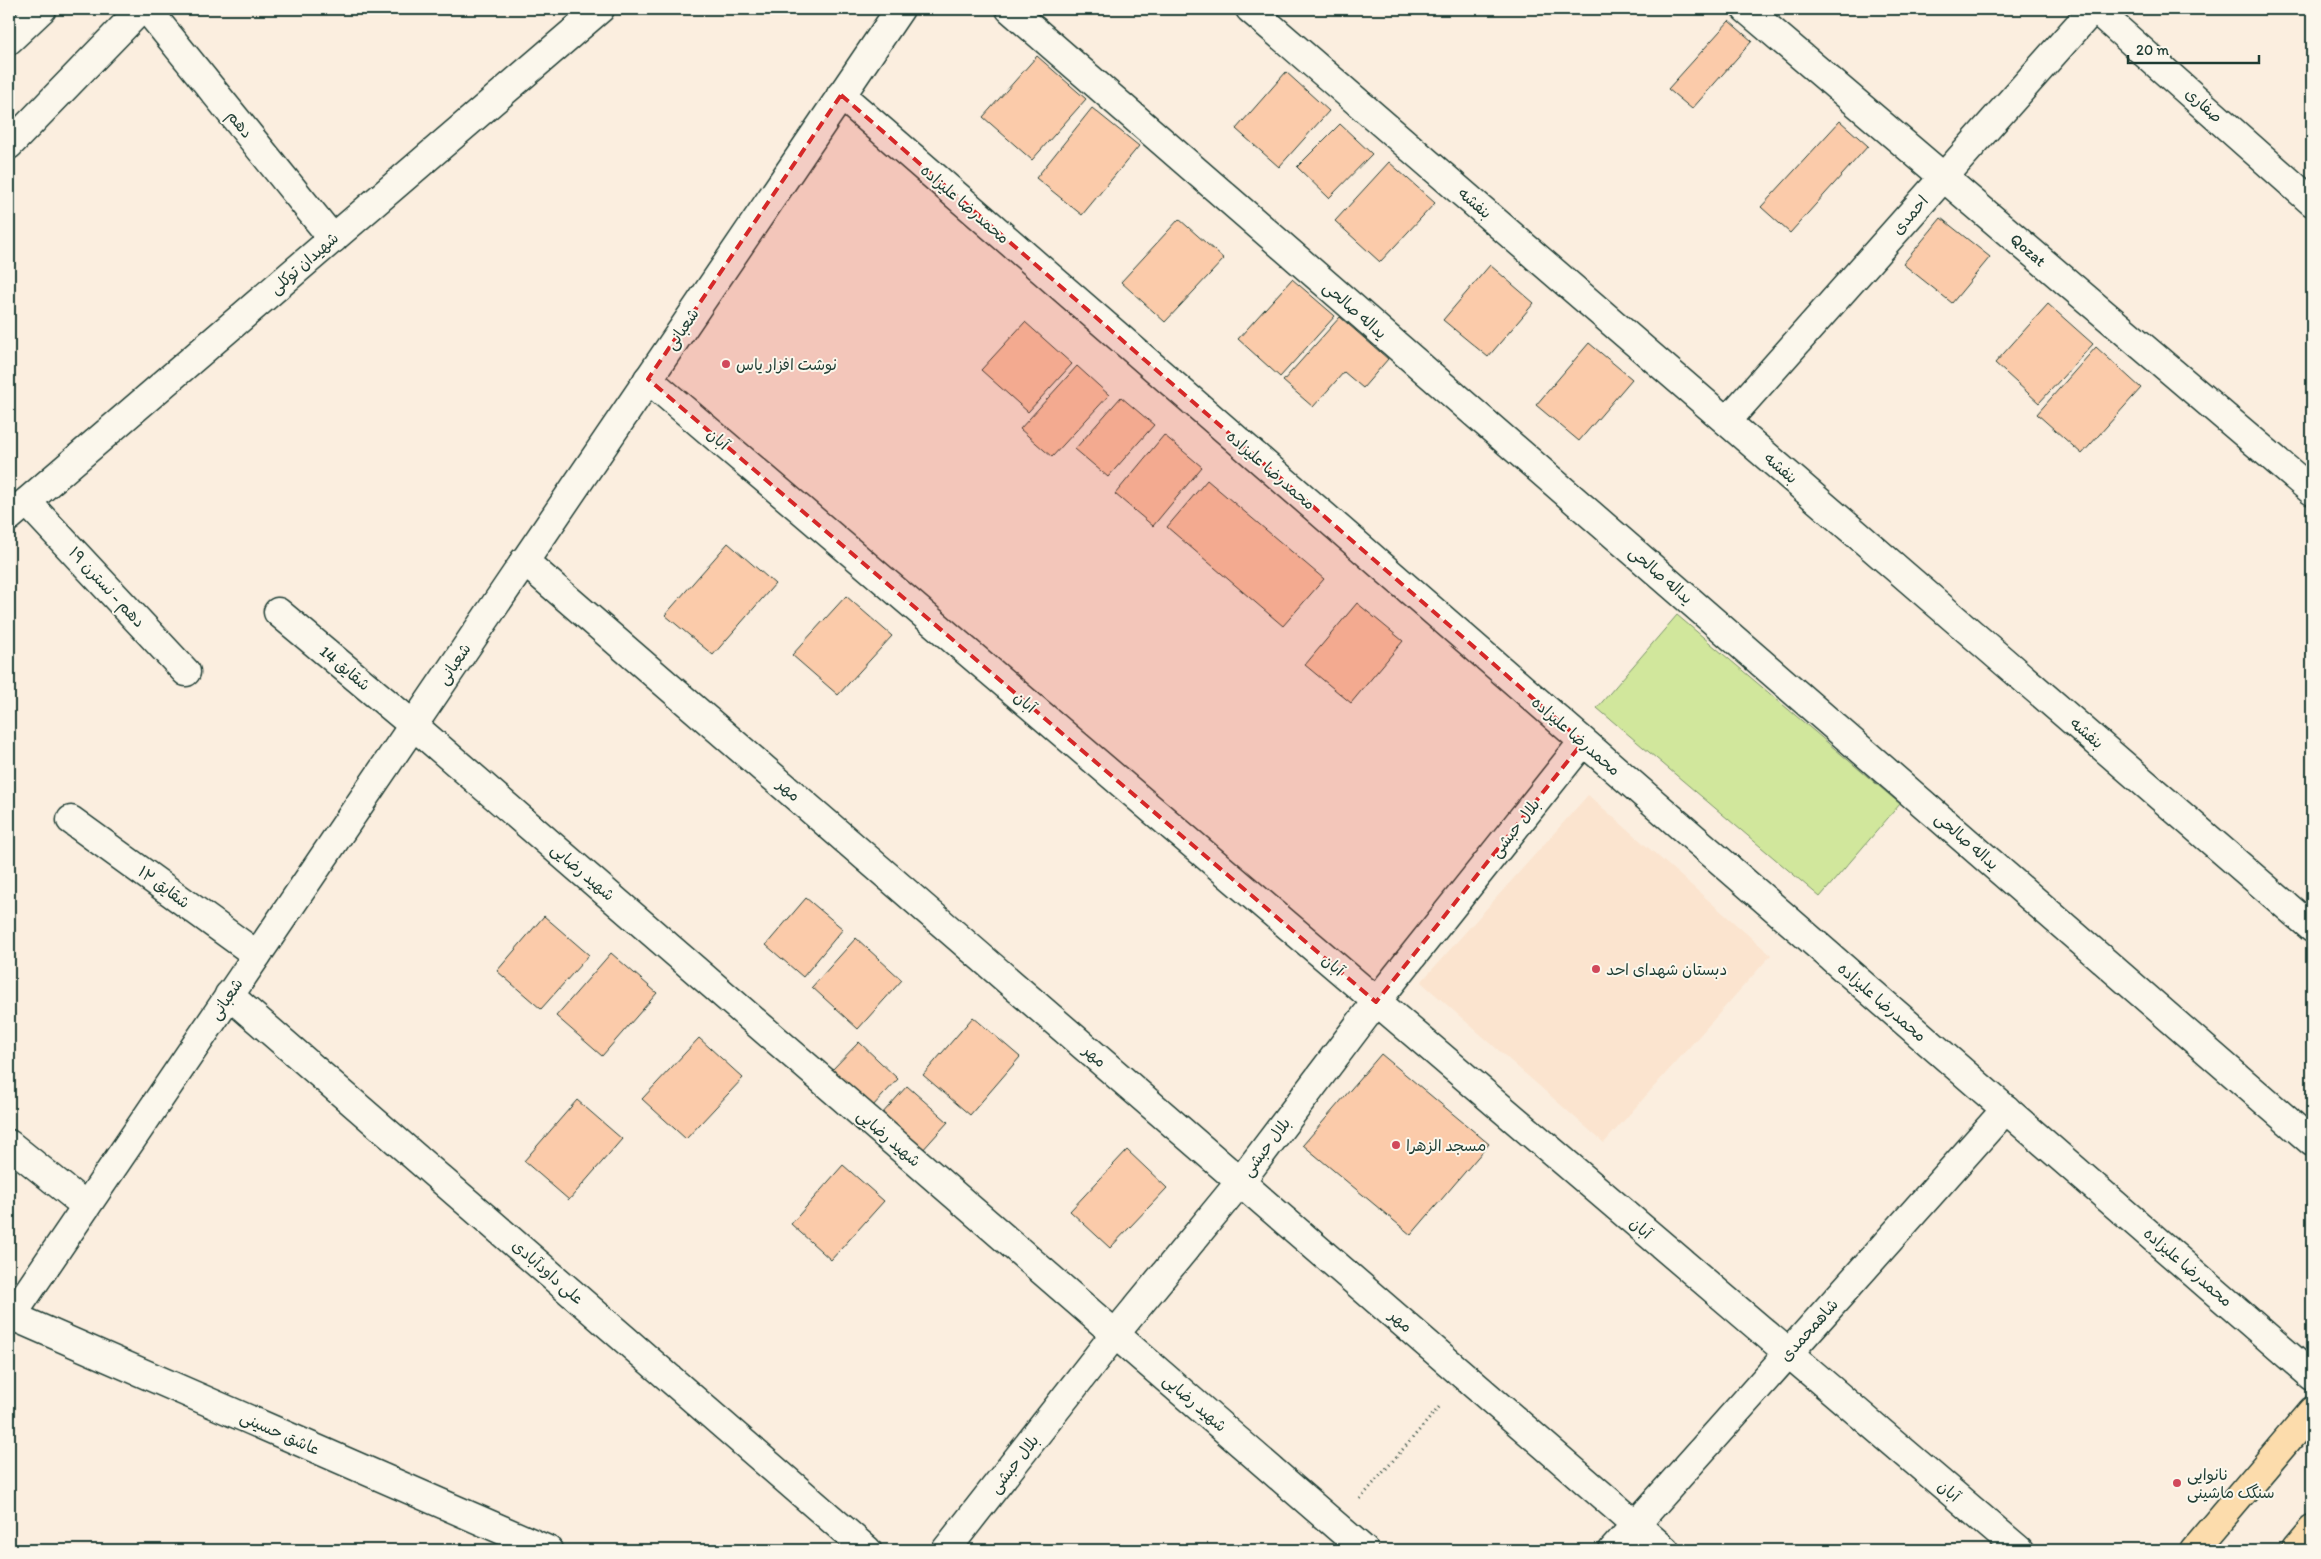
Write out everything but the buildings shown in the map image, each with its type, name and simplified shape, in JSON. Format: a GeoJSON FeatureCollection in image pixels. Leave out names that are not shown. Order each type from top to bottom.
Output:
{"type":"FeatureCollection","features":[{"type":"Feature","properties":{"kind":"main road"},"geometry":{"type":"LineString","coordinates":[[2194,1550],[2312,1412]]}},
{"type":"Feature","properties":{"kind":"main road"},"geometry":{"type":"LineString","coordinates":[[2296,1550],[2312,1531]]}},
{"type":"Feature","properties":{"kind":"street"},"geometry":{"type":"LineString","coordinates":[[9,40],[42,9]]}},
{"type":"Feature","properties":{"kind":"street"},"geometry":{"type":"LineString","coordinates":[[9,145],[141,9]]}},
{"type":"Feature","properties":{"kind":"street","name":"دهم"},"geometry":{"type":"LineString","coordinates":[[148,9],[333,239]]}},
{"type":"Feature","properties":{"kind":"street","name":"شهیدان توکلی"},"geometry":{"type":"LineString","coordinates":[[18,510],[600,9]]}},
{"type":"Feature","properties":{"kind":"street","name":"شعبانی"},"geometry":{"type":"LineString","coordinates":[[10,1318],[900,9]]}},
{"type":"Feature","properties":{"kind":"street","name":"یداله صالحی"},"geometry":{"type":"LineString","coordinates":[[1010,9],[2312,1142]]}},
{"type":"Feature","properties":{"kind":"street","name":"بنفشه"},"geometry":{"type":"LineString","coordinates":[[1250,9],[2312,928]]}},
{"type":"Feature","properties":{"kind":"street","name":"Qozat"},"geometry":{"type":"LineString","coordinates":[[1746,9],[2312,491]]}},
{"type":"Feature","properties":{"kind":"street","name":"احمدی"},"geometry":{"type":"LineString","coordinates":[[1727,421],[2094,9]]}},
{"type":"Feature","properties":{"kind":"street","name":"صفاری"},"geometry":{"type":"LineString","coordinates":[[2094,9],[2312,202]]}},
{"type":"Feature","properties":{"kind":"street","name":"محمدرضا علیزاده"},"geometry":{"type":"LineString","coordinates":[[841,95],[2312,1376]]}},
{"type":"Feature","properties":{"kind":"street","name":"آبان"},"geometry":{"type":"LineString","coordinates":[[648,379],[2019,1550]]}},
{"type":"Feature","properties":{"kind":"street","name":"دهم - نسترن ۱۹"},"geometry":{"type":"LineString","coordinates":[[18,510],[186,672]]}},
{"type":"Feature","properties":{"kind":"street","name":"مهر"},"geometry":{"type":"LineString","coordinates":[[524,561],[1665,1550]]}},
{"type":"Feature","properties":{"kind":"street","name":"شقایق 14"},"geometry":{"type":"LineString","coordinates":[[278,612],[413,725]]}},
{"type":"Feature","properties":{"kind":"street","name":"شهید رضایی"},"geometry":{"type":"LineString","coordinates":[[413,725],[1364,1550]]}},
{"type":"Feature","properties":{"kind":"street","name":"بلال حبشی"},"geometry":{"type":"LineString","coordinates":[[946,1550],[1115,1334],[1240,1182],[1376,1002],[1583,742]]}},
{"type":"Feature","properties":{"kind":"street","name":"شقایق ۱۲"},"geometry":{"type":"LineString","coordinates":[[72,820],[256,955]]}},
{"type":"Feature","properties":{"kind":"street","name":"علی داودآبادی"},"geometry":{"type":"LineString","coordinates":[[229,995],[867,1550]]}},
{"type":"Feature","properties":{"kind":"street","name":"شاهمحمدی"},"geometry":{"type":"LineString","coordinates":[[1613,1550],[2006,1109]]}},
{"type":"Feature","properties":{"kind":"street"},"geometry":{"type":"LineString","coordinates":[[9,1144],[86,1206]]}},
{"type":"Feature","properties":{"kind":"street","name":"عاشق حسینی"},"geometry":{"type":"LineString","coordinates":[[10,1318],[548,1550]]}},
{"type":"Feature","properties":{"kind":"path"},"geometry":{"type":"LineString","coordinates":[[1337,1526],[1465,1376]]}},
{"type":"Feature","properties":{"kind":"highlighted area"},"geometry":{"type":"Polygon","coordinates":[[[841,95],[1583,742],[1376,1002],[648,379],[841,95]]]}},
{"type":"Feature","properties":{"kind":"shaded area","name":"دبستان شهدای احد"},"geometry":{"type":"Polygon","coordinates":[[[1588,795],[1771,955],[1604,1143],[1421,982],[1588,795]]]}},
{"type":"Feature","properties":{"kind":"green space"},"geometry":{"type":"Polygon","coordinates":[[[1677,615],[1900,804],[1820,897],[1597,708],[1677,615]]]}},
{"type":"Feature","properties":{"kind":"place","name":"نوشت افزار یاس"},"geometry":{"type":"Point","coordinates":[726,364]}},
{"type":"Feature","properties":{"kind":"place","name":"دبستان شهدای احد"},"geometry":{"type":"Point","coordinates":[1596,969]}},
{"type":"Feature","properties":{"kind":"place","name":"مسجد الزهرا"},"geometry":{"type":"Point","coordinates":[1396,1145]}},
{"type":"Feature","properties":{"kind":"place","name":"نانوایی سنگک ماشینی"},"geometry":{"type":"Point","coordinates":[2177,1483]}}]}
